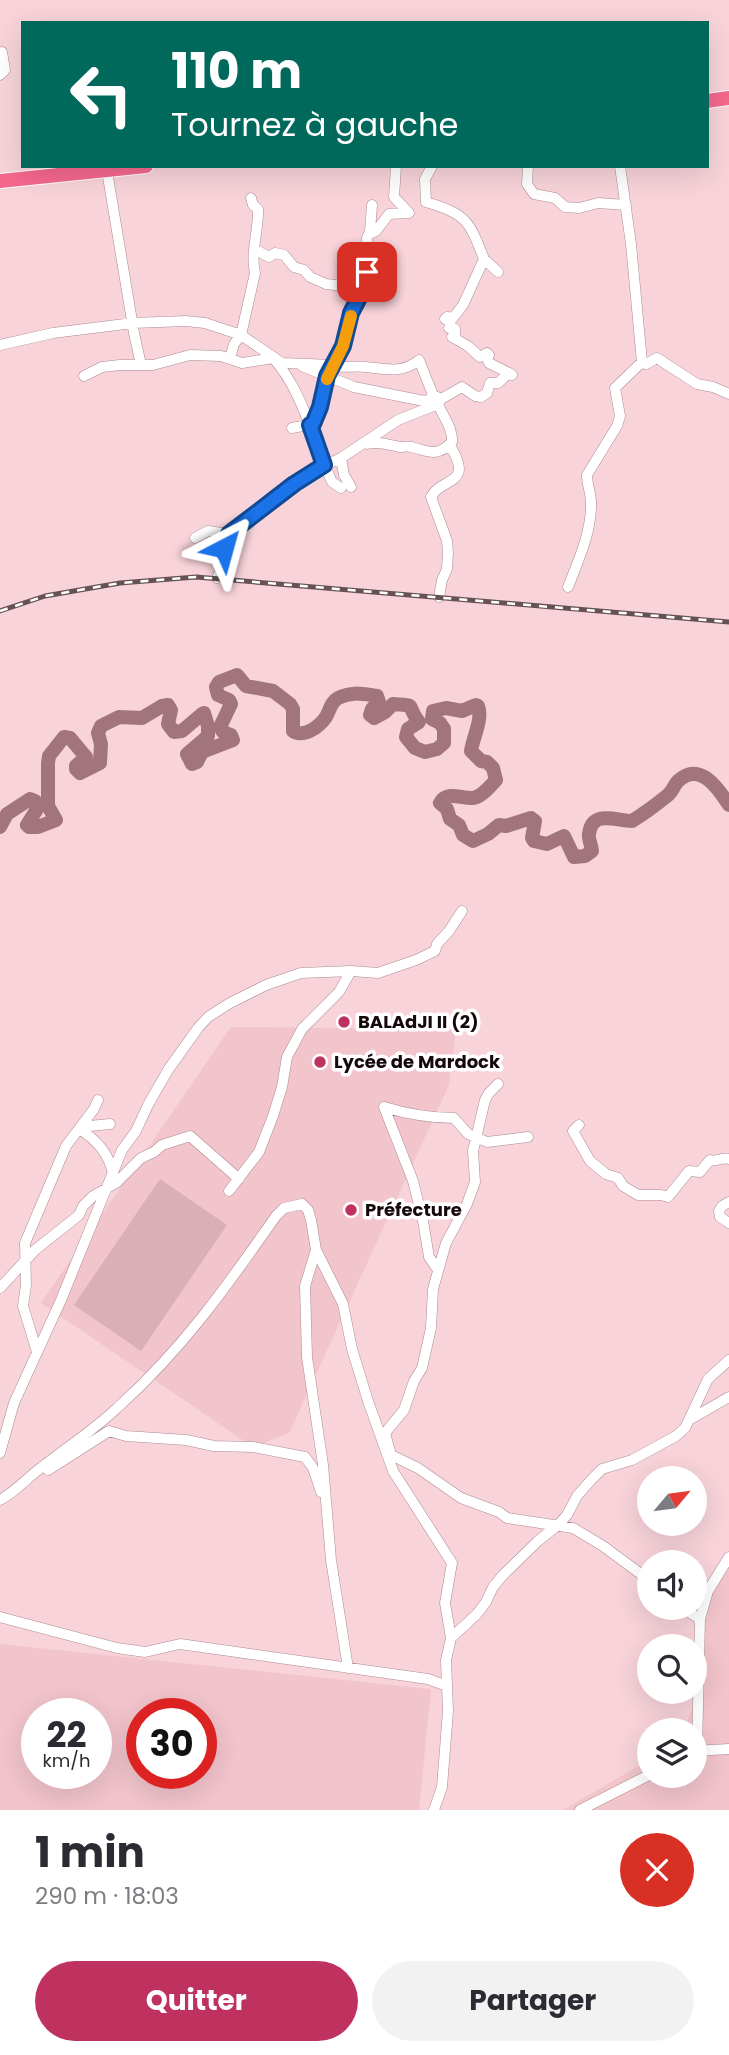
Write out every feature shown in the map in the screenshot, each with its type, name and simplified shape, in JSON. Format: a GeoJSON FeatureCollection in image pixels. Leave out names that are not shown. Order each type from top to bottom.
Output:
{"type":"FeatureCollection","features":[{"type":"Feature","properties":{"kind":"highway"},"geometry":{"type":"LineString","coordinates":[[709,101],[729,99]]}},
{"type":"Feature","properties":{"kind":"highway"},"geometry":{"type":"LineString","coordinates":[[0,181],[130,168]]}},
{"type":"Feature","properties":{"kind":"street"},"geometry":{"type":"LineString","coordinates":[[0,75],[5,70],[2,52]]}},
{"type":"Feature","properties":{"kind":"street"},"geometry":{"type":"LineString","coordinates":[[370,231],[376,231],[389,214],[409,213],[394,197],[396,168]]}},
{"type":"Feature","properties":{"kind":"street"},"geometry":{"type":"LineString","coordinates":[[431,168],[425,179],[426,202],[463,217],[475,235],[484,259],[498,272]]}},
{"type":"Feature","properties":{"kind":"street"},"geometry":{"type":"LineString","coordinates":[[528,168],[527,184],[534,194],[555,198],[565,207],[579,208],[598,203],[626,205]]}},
{"type":"Feature","properties":{"kind":"street"},"geometry":{"type":"LineString","coordinates":[[620,168],[642,362]]}},
{"type":"Feature","properties":{"kind":"street"},"geometry":{"type":"LineString","coordinates":[[107,171],[141,365]]}},
{"type":"Feature","properties":{"kind":"street"},"geometry":{"type":"LineString","coordinates":[[230,358],[234,344],[241,335],[254,280],[254,249],[259,221],[258,209],[251,198]]}},
{"type":"Feature","properties":{"kind":"street"},"geometry":{"type":"LineString","coordinates":[[292,428],[313,424],[327,376],[343,346],[351,313],[364,288],[372,205]]}},
{"type":"Feature","properties":{"kind":"street"},"geometry":{"type":"LineString","coordinates":[[254,249],[269,257],[275,253],[284,255],[294,267],[326,284],[351,287],[366,279]]}},
{"type":"Feature","properties":{"kind":"street"},"geometry":{"type":"LineString","coordinates":[[217,578],[224,564],[224,543],[229,534],[294,484],[437,399],[462,387],[481,397],[490,383],[498,383],[511,374],[489,363],[487,353],[480,357],[452,337],[455,329],[449,328],[451,321],[445,319],[453,318],[463,305],[484,259]]}},
{"type":"Feature","properties":{"kind":"street"},"geometry":{"type":"LineString","coordinates":[[0,345],[53,333],[132,324],[186,321],[205,323],[241,335],[283,369],[310,425],[332,482],[346,488],[341,458]]}},
{"type":"Feature","properties":{"kind":"street"},"geometry":{"type":"LineString","coordinates":[[84,376],[102,367],[153,365],[190,355],[230,358],[242,362],[272,358],[282,363],[333,365],[341,368],[364,366],[380,370],[404,369],[419,360],[450,428],[452,443],[438,452],[423,452],[383,442],[363,444]]}},
{"type":"Feature","properties":{"kind":"street"},"geometry":{"type":"LineString","coordinates":[[642,362],[646,364],[657,359],[697,384],[729,394]]}},
{"type":"Feature","properties":{"kind":"street"},"geometry":{"type":"LineString","coordinates":[[568,587],[588,537],[591,501],[587,475],[617,426],[620,416],[615,388],[642,362]]}},
{"type":"Feature","properties":{"kind":"street"},"geometry":{"type":"LineString","coordinates":[[299,364],[354,387],[419,401],[437,399]]}},
{"type":"Feature","properties":{"kind":"street"},"geometry":{"type":"LineString","coordinates":[[439,597],[447,569],[448,553],[447,541],[431,497],[434,491],[453,481],[458,474],[459,464],[452,449],[447,448]]}},
{"type":"Feature","properties":{"kind":"street"},"geometry":{"type":"LineString","coordinates":[[195,538],[212,531],[229,534]]}},
{"type":"Feature","properties":{"kind":"street"},"geometry":{"type":"LineString","coordinates":[[0,1453],[14,1403],[61,1300],[122,1150],[136,1131],[168,1070],[208,1017],[254,991],[301,973],[378,973],[416,960],[435,951],[437,944],[463,911]]}},
{"type":"Feature","properties":{"kind":"street"},"geometry":{"type":"LineString","coordinates":[[229,1191],[259,1152],[276,1106],[287,1057],[302,1029],[340,992],[351,971]]}},
{"type":"Feature","properties":{"kind":"street"},"geometry":{"type":"LineString","coordinates":[[498,1084],[485,1100],[474,1151],[475,1182],[467,1204],[446,1243],[438,1270],[433,1289],[431,1328],[422,1367],[404,1410],[385,1433],[391,1455],[418,1468],[461,1498],[507,1518],[573,1528],[637,1572]]}},
{"type":"Feature","properties":{"kind":"street"},"geometry":{"type":"LineString","coordinates":[[37,1352],[23,1306],[26,1285],[24,1243],[59,1166],[65,1146],[98,1100]]}},
{"type":"Feature","properties":{"kind":"street"},"geometry":{"type":"LineString","coordinates":[[438,1270],[429,1257],[412,1181],[384,1107],[402,1113],[454,1118],[468,1134],[487,1142],[528,1137]]}},
{"type":"Feature","properties":{"kind":"street"},"geometry":{"type":"LineString","coordinates":[[79,1129],[110,1124]]}},
{"type":"Feature","properties":{"kind":"street"},"geometry":{"type":"LineString","coordinates":[[579,1125],[573,1131],[590,1161],[601,1167],[606,1174],[618,1178],[623,1186],[638,1195],[668,1197],[689,1171],[700,1172],[710,1160],[729,1159]]}},
{"type":"Feature","properties":{"kind":"street"},"geometry":{"type":"LineString","coordinates":[[79,1129],[102,1147],[113,1174]]}},
{"type":"Feature","properties":{"kind":"street"},"geometry":{"type":"LineString","coordinates":[[0,1288],[25,1260],[79,1215],[83,1206],[93,1196],[116,1184],[141,1158],[162,1145],[190,1136],[239,1179]]}},
{"type":"Feature","properties":{"kind":"street"},"geometry":{"type":"LineString","coordinates":[[729,1202],[722,1206],[719,1212],[720,1217],[729,1223]]}},
{"type":"Feature","properties":{"kind":"street"},"geometry":{"type":"LineString","coordinates":[[12,1493],[41,1467],[116,1410],[155,1372],[204,1317],[276,1216],[284,1208],[302,1203],[312,1220],[316,1250],[343,1304],[352,1349],[393,1471],[452,1563],[444,1603],[451,1639],[446,1660],[448,1711],[442,1787],[434,1810]]}},
{"type":"Feature","properties":{"kind":"street"},"geometry":{"type":"LineString","coordinates":[[316,1250],[305,1286],[307,1345],[331,1560],[348,1668]]}},
{"type":"Feature","properties":{"kind":"street"},"geometry":{"type":"LineString","coordinates":[[451,1639],[477,1614],[503,1575],[567,1515],[590,1479],[602,1469],[632,1460],[676,1436],[685,1428],[708,1378],[729,1360]]}},
{"type":"Feature","properties":{"kind":"street"},"geometry":{"type":"LineString","coordinates":[[689,1420],[729,1397]]}},
{"type":"Feature","properties":{"kind":"street"},"geometry":{"type":"LineString","coordinates":[[0,1500],[109,1431],[126,1436],[186,1440],[214,1446],[254,1447],[305,1457],[313,1468],[327,1509]]}},
{"type":"Feature","properties":{"kind":"street"},"geometry":{"type":"LineString","coordinates":[[707,1594],[729,1557]]}},
{"type":"Feature","properties":{"kind":"street"},"geometry":{"type":"LineString","coordinates":[[0,1617],[117,1648],[145,1652],[180,1644],[428,1679],[447,1686]]}},
{"type":"Feature","properties":{"kind":"street"},"geometry":{"type":"LineString","coordinates":[[697,1718],[699,1620]]}},
{"type":"Feature","properties":{"kind":"street"},"geometry":{"type":"LineString","coordinates":[[707,1751],[729,1751]]}},
{"type":"Feature","properties":{"kind":"street"},"geometry":{"type":"LineString","coordinates":[[580,1810],[637,1780]]}},
{"type":"Feature","properties":{"kind":"shaded area"},"geometry":{"type":"Polygon","coordinates":[[[231,1027],[456,1029],[449,1085],[289,1433],[253,1447],[41,1303],[231,1027]]]}},
{"type":"Feature","properties":{"kind":"shaded area"},"geometry":{"type":"Polygon","coordinates":[[[160,1179],[227,1225],[141,1351],[74,1305],[160,1179]]]}},
{"type":"Feature","properties":{"kind":"shaded area"},"geometry":{"type":"Polygon","coordinates":[[[729,1556],[729,1810],[563,1810],[637,1767],[637,1788],[707,1788],[707,1718],[688,1718],[694,1704],[707,1704],[707,1634],[696,1634],[696,1621],[707,1620],[707,1599],[729,1556]]]}},
{"type":"Feature","properties":{"kind":"shaded area"},"geometry":{"type":"Polygon","coordinates":[[[0,1644],[431,1689],[419,1810],[0,1810],[0,1644]]]}},
{"type":"Feature","properties":{"kind":"waterway"},"geometry":{"type":"LineString","coordinates":[[0,827],[7,814],[30,799],[35,801],[37,809],[27,825],[29,827],[38,827],[56,820],[48,806],[48,763],[49,756],[64,737],[70,738],[86,757],[76,766],[80,773],[100,763],[101,744],[98,733],[101,726],[119,717],[142,718],[162,706],[168,705],[171,710],[168,724],[174,732],[182,731],[204,713],[208,736],[187,754],[192,764],[197,762],[202,752],[233,740],[231,735],[223,732],[220,727],[231,704],[229,700],[218,695],[216,687],[219,682],[237,675],[246,686],[273,691],[290,704],[293,709],[293,731],[297,733],[315,728],[326,717],[332,704],[348,694],[377,696],[379,702],[370,715],[374,718],[393,704],[409,706],[419,722],[408,729],[406,737],[415,748],[425,752],[437,749],[444,743],[444,729],[432,719],[433,711],[446,708],[462,711],[478,706],[479,722],[471,751],[493,768],[496,780],[476,797],[450,796],[440,803],[447,809],[450,819],[459,825],[463,835],[473,841],[499,825],[506,826],[531,818],[535,821],[532,838],[534,841],[547,844],[564,836],[574,857],[585,856],[592,851],[589,834],[595,821],[606,818],[632,821],[668,795],[678,781],[694,774],[708,779],[729,805]]}},
{"type":"Feature","properties":{"kind":"railway"},"geometry":{"type":"LineString","coordinates":[[0,611],[45,596],[120,583],[196,577],[729,622]]}},
{"type":"Feature","properties":{"kind":"slow traffic"},"geometry":{"type":"LineString","coordinates":[[327,379],[343,346],[351,316]]}},
{"type":"Feature","properties":{"kind":"place","name":"BALAdJI II (2)"},"geometry":{"type":"Point","coordinates":[344,1022]}},
{"type":"Feature","properties":{"kind":"place","name":"Lycée de Mardock"},"geometry":{"type":"Point","coordinates":[320,1062]}},
{"type":"Feature","properties":{"kind":"place","name":"Préfecture"},"geometry":{"type":"Point","coordinates":[351,1210]}},
{"type":"Feature","properties":{"kind":"route"},"geometry":{"type":"LineString","coordinates":[[224,548],[229,534],[294,484],[324,465],[310,425],[313,424],[320,407],[327,376],[343,346],[351,313],[364,288],[367,272]]}}]}
